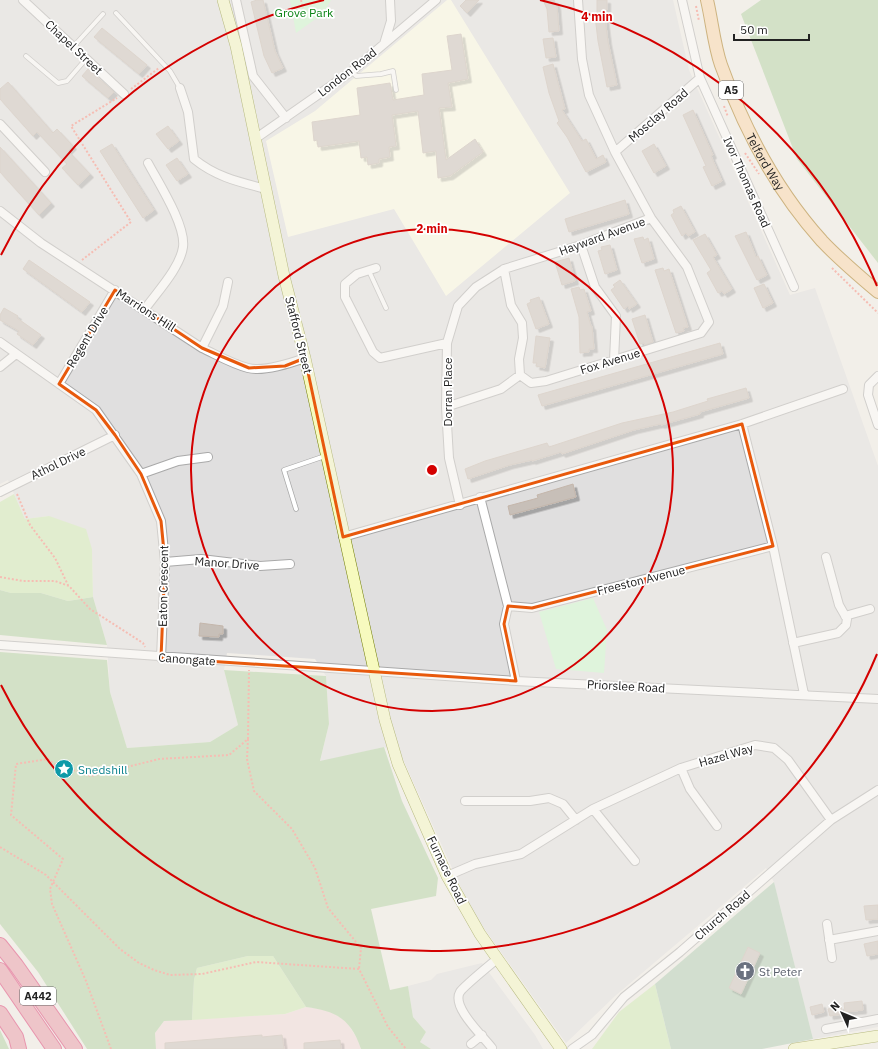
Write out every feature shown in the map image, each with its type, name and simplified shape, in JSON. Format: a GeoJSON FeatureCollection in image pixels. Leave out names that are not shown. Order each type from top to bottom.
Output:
{"type":"FeatureCollection","features":[{"type":"Feature","properties":{"kind":"highway","name":"A442"},"geometry":{"type":"LineString","coordinates":[[0,945],[16,965],[75,1049]]}},
{"type":"Feature","properties":{"kind":"highway","name":"A442"},"geometry":{"type":"LineString","coordinates":[[0,970],[54,1049]]}},
{"type":"Feature","properties":{"kind":"highway"},"geometry":{"type":"LineString","coordinates":[[0,1013],[16,1037],[19,1049]]}},
{"type":"Feature","properties":{"kind":"main road","name":"Telford Way"},"geometry":{"type":"LineString","coordinates":[[708,0],[720,64],[745,124],[772,174],[806,222],[823,241],[878,292]]}},
{"type":"Feature","properties":{"kind":"street","name":"Chapel Street"},"geometry":{"type":"LineString","coordinates":[[23,0],[124,94]]}},
{"type":"Feature","properties":{"kind":"street","name":"Stafford Street"},"geometry":{"type":"LineString","coordinates":[[222,0],[236,46],[284,276],[305,358],[343,537],[374,670]]}},
{"type":"Feature","properties":{"kind":"street"},"geometry":{"type":"LineString","coordinates":[[236,0],[253,76],[286,118]]}},
{"type":"Feature","properties":{"kind":"street"},"geometry":{"type":"LineString","coordinates":[[384,44],[391,20],[390,0]]}},
{"type":"Feature","properties":{"kind":"street","name":"London Road"},"geometry":{"type":"LineString","coordinates":[[255,139],[352,71],[436,0]]}},
{"type":"Feature","properties":{"kind":"street","name":"Mosclay Road"},"geometry":{"type":"LineString","coordinates":[[578,0],[582,59],[589,95],[615,152],[651,218]]}},
{"type":"Feature","properties":{"kind":"street","name":"Ivor Thomas Road"},"geometry":{"type":"LineString","coordinates":[[682,0],[700,78],[794,287]]}},
{"type":"Feature","properties":{"kind":"street","name":"Mosclay Road"},"geometry":{"type":"LineString","coordinates":[[615,152],[700,78]]}},
{"type":"Feature","properties":{"kind":"street"},"geometry":{"type":"LineString","coordinates":[[180,88],[188,112],[194,159],[207,170],[227,178],[266,189]]}},
{"type":"Feature","properties":{"kind":"street"},"geometry":{"type":"LineString","coordinates":[[0,124],[45,172]]}},
{"type":"Feature","properties":{"kind":"street"},"geometry":{"type":"LineString","coordinates":[[145,309],[175,268],[183,247],[182,232],[172,208],[148,163]]}},
{"type":"Feature","properties":{"kind":"street","name":"Marrions Hill"},"geometry":{"type":"LineString","coordinates":[[0,211],[22,229],[202,348],[224,359],[249,368],[285,366],[305,358]]}},
{"type":"Feature","properties":{"kind":"street","name":"Hayward Avenue"},"geometry":{"type":"LineString","coordinates":[[476,287],[504,268],[581,245],[651,218],[687,267],[709,322],[701,332]]}},
{"type":"Feature","properties":{"kind":"street"},"geometry":{"type":"LineString","coordinates":[[581,245],[595,287],[616,316],[614,360]]}},
{"type":"Feature","properties":{"kind":"street"},"geometry":{"type":"LineString","coordinates":[[446,407],[501,389],[520,375],[519,359],[523,338],[522,323],[511,305],[504,268]]}},
{"type":"Feature","properties":{"kind":"street"},"geometry":{"type":"LineString","coordinates":[[372,269],[358,274],[345,284],[345,297],[373,352],[380,358],[447,343]]}},
{"type":"Feature","properties":{"kind":"street"},"geometry":{"type":"LineString","coordinates":[[202,348],[223,306],[228,282]]}},
{"type":"Feature","properties":{"kind":"street","name":"Dorran Place"},"geometry":{"type":"LineString","coordinates":[[460,505],[449,458],[446,407],[447,343],[458,306],[476,287]]}},
{"type":"Feature","properties":{"kind":"street","name":"Regent Drive"},"geometry":{"type":"LineString","coordinates":[[59,384],[115,290]]}},
{"type":"Feature","properties":{"kind":"street","name":"Fox Avenue"},"geometry":{"type":"LineString","coordinates":[[520,375],[531,383],[546,381],[701,332]]}},
{"type":"Feature","properties":{"kind":"street","name":"Eaton Crescent"},"geometry":{"type":"LineString","coordinates":[[0,342],[96,410],[141,474],[161,521],[165,562],[161,658]]}},
{"type":"Feature","properties":{"kind":"street"},"geometry":{"type":"LineString","coordinates":[[0,367],[16,354]]}},
{"type":"Feature","properties":{"kind":"street"},"geometry":{"type":"LineString","coordinates":[[878,376],[869,385],[868,395],[878,425]]}},
{"type":"Feature","properties":{"kind":"street"},"geometry":{"type":"LineString","coordinates":[[343,537],[742,424],[843,389]]}},
{"type":"Feature","properties":{"kind":"street"},"geometry":{"type":"LineString","coordinates":[[742,424],[773,546],[804,694]]}},
{"type":"Feature","properties":{"kind":"street","name":"Athol Drive"},"geometry":{"type":"LineString","coordinates":[[0,492],[115,435]]}},
{"type":"Feature","properties":{"kind":"street"},"geometry":{"type":"LineString","coordinates":[[141,474],[178,461],[208,457]]}},
{"type":"Feature","properties":{"kind":"street"},"geometry":{"type":"LineString","coordinates":[[480,497],[508,606],[504,624],[516,681]]}},
{"type":"Feature","properties":{"kind":"street","name":"Freeston Avenue"},"geometry":{"type":"LineString","coordinates":[[508,606],[532,608],[773,546]]}},
{"type":"Feature","properties":{"kind":"street"},"geometry":{"type":"LineString","coordinates":[[793,644],[838,633],[846,625],[845,616],[839,605],[826,557]]}},
{"type":"Feature","properties":{"kind":"street","name":"Manor Drive"},"geometry":{"type":"LineString","coordinates":[[165,562],[202,559],[260,566],[290,564]]}},
{"type":"Feature","properties":{"kind":"street"},"geometry":{"type":"LineString","coordinates":[[845,616],[870,608]]}},
{"type":"Feature","properties":{"kind":"street","name":"Canongate"},"geometry":{"type":"LineString","coordinates":[[0,645],[161,658],[374,670]]}},
{"type":"Feature","properties":{"kind":"street","name":"Priorslee Road"},"geometry":{"type":"LineString","coordinates":[[374,670],[516,681],[804,694],[878,699]]}},
{"type":"Feature","properties":{"kind":"street","name":"Furnace Road"},"geometry":{"type":"LineString","coordinates":[[374,670],[385,720],[398,764],[447,876],[480,934],[561,1049]]}},
{"type":"Feature","properties":{"kind":"street","name":"Hazel Way"},"geometry":{"type":"LineString","coordinates":[[447,876],[475,864],[520,854],[593,809],[681,768],[755,745],[774,748],[788,760],[831,820]]}},
{"type":"Feature","properties":{"kind":"street","name":"Hazel Way"},"geometry":{"type":"LineString","coordinates":[[681,768],[690,790],[717,826]]}},
{"type":"Feature","properties":{"kind":"street","name":"Church Road"},"geometry":{"type":"LineString","coordinates":[[572,1049],[592,1035],[624,997],[680,952],[831,820],[878,790]]}},
{"type":"Feature","properties":{"kind":"street"},"geometry":{"type":"LineString","coordinates":[[465,801],[530,801],[549,798],[563,804],[576,820]]}},
{"type":"Feature","properties":{"kind":"street"},"geometry":{"type":"LineString","coordinates":[[593,809],[635,861]]}},
{"type":"Feature","properties":{"kind":"street"},"geometry":{"type":"LineString","coordinates":[[827,924],[832,958]]}},
{"type":"Feature","properties":{"kind":"street"},"geometry":{"type":"LineString","coordinates":[[829,940],[878,931]]}},
{"type":"Feature","properties":{"kind":"street"},"geometry":{"type":"LineString","coordinates":[[492,1048],[463,1013],[458,1002],[460,992],[497,959]]}},
{"type":"Feature","properties":{"kind":"street"},"geometry":{"type":"LineString","coordinates":[[826,1029],[878,1019]]}},
{"type":"Feature","properties":{"kind":"street"},"geometry":{"type":"LineString","coordinates":[[471,1044],[482,1035]]}},
{"type":"Feature","properties":{"kind":"street"},"geometry":{"type":"LineString","coordinates":[[794,1049],[878,1036]]}},
{"type":"Feature","properties":{"kind":"lane"},"geometry":{"type":"LineString","coordinates":[[116,13],[170,71],[180,88]]}},
{"type":"Feature","properties":{"kind":"lane"},"geometry":{"type":"LineString","coordinates":[[74,47],[104,14]]}},
{"type":"Feature","properties":{"kind":"lane"},"geometry":{"type":"LineString","coordinates":[[26,56],[58,83],[67,81],[86,59]]}},
{"type":"Feature","properties":{"kind":"lane"},"geometry":{"type":"LineString","coordinates":[[352,71],[356,76],[382,74],[394,71],[396,90]]}},
{"type":"Feature","properties":{"kind":"lane"},"geometry":{"type":"LineString","coordinates":[[372,269],[386,308]]}},
{"type":"Feature","properties":{"kind":"lane"},"geometry":{"type":"LineString","coordinates":[[296,509],[284,470],[327,456]]}},
{"type":"Feature","properties":{"kind":"path"},"geometry":{"type":"LineString","coordinates":[[301,0],[303,8]]}},
{"type":"Feature","properties":{"kind":"path"},"geometry":{"type":"LineString","coordinates":[[77,264],[132,222],[71,126],[124,94],[164,64]]}},
{"type":"Feature","properties":{"kind":"path"},"geometry":{"type":"LineString","coordinates":[[13,485],[30,525],[56,558],[69,586],[90,609],[143,644],[151,657]]}},
{"type":"Feature","properties":{"kind":"path"},"geometry":{"type":"LineString","coordinates":[[0,577],[22,581],[55,580],[69,586]]}},
{"type":"Feature","properties":{"kind":"path"},"geometry":{"type":"LineString","coordinates":[[249,663],[247,759],[254,791],[292,829],[315,868],[328,908],[361,948],[359,969],[388,1027],[406,1049]]}},
{"type":"Feature","properties":{"kind":"path"},"geometry":{"type":"LineString","coordinates":[[111,1049],[86,981],[54,912],[50,893],[53,881],[63,859],[11,815],[16,764],[48,759],[54,764],[91,776],[159,759],[229,755],[248,739]]}},
{"type":"Feature","properties":{"kind":"path"},"geometry":{"type":"LineString","coordinates":[[0,847],[39,870],[53,881],[120,949],[154,970],[170,975],[202,974],[256,962],[359,969]]}},
{"type":"Feature","properties":{"kind":"highlighted area"},"geometry":{"type":"Polygon","coordinates":[[[115,290],[202,348],[249,368],[285,366],[305,358],[343,537],[742,424],[773,546],[532,608],[508,606],[504,624],[516,681],[161,658],[165,562],[161,521],[141,474],[115,435],[96,410],[59,384],[115,290]]]}},
{"type":"Feature","properties":{"kind":"shaded area"},"geometry":{"type":"Polygon","coordinates":[[[0,0],[673,0],[689,70],[790,295],[815,288],[878,466],[878,1027],[813,1039],[774,882],[766,868],[615,996],[566,1043],[471,910],[402,757],[384,747],[320,762],[329,724],[326,676],[315,659],[227,653],[224,670],[238,725],[210,742],[127,748],[110,692],[107,645],[93,597],[92,549],[49,516],[25,519],[8,480],[0,484],[0,0]]]}},
{"type":"Feature","properties":{"kind":"shaded area"},"geometry":{"type":"Polygon","coordinates":[[[447,0],[451,0],[570,193],[446,296],[394,209],[288,237],[266,141],[315,111],[447,0]]]}},
{"type":"Feature","properties":{"kind":"shaded area"},"geometry":{"type":"Polygon","coordinates":[[[774,882],[813,1039],[762,1049],[671,1049],[655,984],[774,882]]]}},
{"type":"Feature","properties":{"kind":"shaded area"},"geometry":{"type":"Polygon","coordinates":[[[482,963],[535,1035],[543,1049],[431,1049],[420,1042],[426,1032],[413,1017],[408,986],[431,980],[437,974],[482,963]]]}},
{"type":"Feature","properties":{"kind":"shaded area"},"geometry":{"type":"Polygon","coordinates":[[[306,1007],[328,1010],[346,1021],[358,1040],[361,1049],[156,1049],[155,1033],[164,1021],[285,1014],[306,1007]]]}},
{"type":"Feature","properties":{"kind":"green space","name":"Grove Park"},"geometry":{"type":"Polygon","coordinates":[[[290,0],[331,0],[324,13],[296,33],[290,0]]]}},
{"type":"Feature","properties":{"kind":"green space"},"geometry":{"type":"Polygon","coordinates":[[[761,0],[878,0],[878,263],[797,159],[741,14],[761,0]]]}},
{"type":"Feature","properties":{"kind":"green space"},"geometry":{"type":"Polygon","coordinates":[[[14,494],[25,519],[49,516],[86,529],[92,549],[93,597],[68,601],[41,593],[11,593],[0,590],[0,502],[14,494]]]}},
{"type":"Feature","properties":{"kind":"green space"},"geometry":{"type":"Polygon","coordinates":[[[0,590],[11,593],[41,593],[68,601],[93,597],[107,645],[0,635],[0,590]]]}},
{"type":"Feature","properties":{"kind":"green space"},"geometry":{"type":"Polygon","coordinates":[[[593,598],[607,630],[604,673],[556,669],[539,612],[593,598]]]}},
{"type":"Feature","properties":{"kind":"green space"},"geometry":{"type":"Polygon","coordinates":[[[0,652],[107,660],[110,692],[127,748],[210,742],[238,725],[224,670],[326,676],[329,724],[320,761],[384,747],[402,801],[438,878],[436,896],[371,909],[390,990],[408,986],[413,1017],[426,1032],[420,1042],[431,1049],[361,1049],[352,1030],[341,1018],[326,1011],[306,1007],[273,956],[248,956],[197,968],[194,980],[192,1020],[164,1021],[155,1033],[156,1049],[87,1049],[38,972],[0,924],[0,652]]]}},
{"type":"Feature","properties":{"kind":"green space"},"geometry":{"type":"Polygon","coordinates":[[[248,956],[273,956],[306,1007],[285,1014],[192,1020],[194,980],[197,968],[248,956]]]}},
{"type":"Feature","properties":{"kind":"green space"},"geometry":{"type":"Polygon","coordinates":[[[655,984],[671,1049],[592,1049],[619,1012],[655,984]]]}},
{"type":"Feature","properties":{"kind":"green space"},"geometry":{"type":"Polygon","coordinates":[[[0,1030],[9,1049],[0,1049],[0,1030]]]}},
{"type":"Feature","properties":{"kind":"building"},"geometry":{"type":"Polygon","coordinates":[[[263,0],[275,51],[283,68],[272,73],[264,56],[251,2],[263,0]]]}},
{"type":"Feature","properties":{"kind":"building"},"geometry":{"type":"Polygon","coordinates":[[[466,0],[479,0],[467,13],[460,6],[466,0]]]}},
{"type":"Feature","properties":{"kind":"building"},"geometry":{"type":"Polygon","coordinates":[[[543,0],[554,0],[557,6],[559,31],[549,32],[547,9],[543,0]]]}},
{"type":"Feature","properties":{"kind":"building"},"geometry":{"type":"Polygon","coordinates":[[[597,0],[607,0],[607,10],[604,10],[608,42],[617,85],[607,87],[598,41],[595,16],[597,16],[597,0]]]}},
{"type":"Feature","properties":{"kind":"building"},"geometry":{"type":"Polygon","coordinates":[[[102,28],[147,65],[139,74],[94,37],[102,28]]]}},
{"type":"Feature","properties":{"kind":"building"},"geometry":{"type":"Polygon","coordinates":[[[461,34],[468,79],[448,83],[452,107],[439,108],[446,160],[475,139],[483,152],[450,176],[438,178],[436,151],[423,153],[418,111],[392,115],[396,146],[389,147],[390,157],[379,159],[379,163],[368,165],[367,157],[361,158],[359,141],[318,147],[317,140],[314,141],[312,122],[360,115],[357,88],[390,83],[393,100],[424,95],[422,74],[452,70],[447,36],[461,34]]]}},
{"type":"Feature","properties":{"kind":"building"},"geometry":{"type":"Polygon","coordinates":[[[553,38],[556,57],[546,58],[543,39],[553,38]]]}},
{"type":"Feature","properties":{"kind":"building"},"geometry":{"type":"Polygon","coordinates":[[[553,64],[565,109],[562,110],[582,141],[586,139],[596,159],[603,155],[606,162],[586,172],[567,137],[557,123],[559,121],[549,93],[543,67],[553,64]]]}},
{"type":"Feature","properties":{"kind":"building"},"geometry":{"type":"Polygon","coordinates":[[[88,69],[114,92],[108,98],[82,76],[88,69]]]}},
{"type":"Feature","properties":{"kind":"building"},"geometry":{"type":"Polygon","coordinates":[[[8,82],[53,133],[57,129],[73,146],[68,151],[90,174],[78,185],[62,168],[67,164],[37,132],[33,136],[0,99],[0,89],[8,82]]]}},
{"type":"Feature","properties":{"kind":"building"},"geometry":{"type":"Polygon","coordinates":[[[693,110],[713,155],[711,156],[722,181],[712,186],[703,167],[706,166],[683,115],[693,110]]]}},
{"type":"Feature","properties":{"kind":"building"},"geometry":{"type":"Polygon","coordinates":[[[168,126],[179,141],[168,149],[156,134],[168,126]]]}},
{"type":"Feature","properties":{"kind":"building"},"geometry":{"type":"Polygon","coordinates":[[[112,144],[154,210],[143,218],[100,151],[112,144]]]}},
{"type":"Feature","properties":{"kind":"building"},"geometry":{"type":"Polygon","coordinates":[[[654,144],[666,166],[654,173],[642,151],[654,144]]]}},
{"type":"Feature","properties":{"kind":"building"},"geometry":{"type":"Polygon","coordinates":[[[0,147],[51,203],[39,215],[0,172],[0,147]]]}},
{"type":"Feature","properties":{"kind":"building"},"geometry":{"type":"Polygon","coordinates":[[[177,158],[188,174],[177,181],[166,165],[177,158]]]}},
{"type":"Feature","properties":{"kind":"building"},"geometry":{"type":"Polygon","coordinates":[[[625,200],[629,214],[569,232],[565,219],[625,200]]]}},
{"type":"Feature","properties":{"kind":"building"},"geometry":{"type":"Polygon","coordinates":[[[681,206],[695,232],[688,236],[686,233],[682,236],[671,215],[674,213],[673,210],[681,206]]]}},
{"type":"Feature","properties":{"kind":"building"},"geometry":{"type":"Polygon","coordinates":[[[746,232],[756,257],[758,256],[767,275],[757,280],[735,236],[746,232]]]}},
{"type":"Feature","properties":{"kind":"building"},"geometry":{"type":"Polygon","coordinates":[[[705,234],[717,255],[713,257],[732,289],[724,294],[722,291],[718,293],[707,273],[711,270],[693,240],[705,234]]]}},
{"type":"Feature","properties":{"kind":"building"},"geometry":{"type":"Polygon","coordinates":[[[643,237],[644,240],[648,238],[654,259],[642,263],[634,239],[643,237]]]}},
{"type":"Feature","properties":{"kind":"building"},"geometry":{"type":"Polygon","coordinates":[[[610,245],[617,270],[605,274],[598,251],[602,250],[601,247],[610,245]]]}},
{"type":"Feature","properties":{"kind":"building"},"geometry":{"type":"Polygon","coordinates":[[[569,258],[575,281],[562,285],[555,262],[569,258]]]}},
{"type":"Feature","properties":{"kind":"building"},"geometry":{"type":"Polygon","coordinates":[[[29,260],[90,302],[82,312],[23,269],[29,260]]]}},
{"type":"Feature","properties":{"kind":"building"},"geometry":{"type":"Polygon","coordinates":[[[663,268],[664,271],[669,269],[688,327],[683,328],[684,331],[676,333],[655,270],[663,268]]]}},
{"type":"Feature","properties":{"kind":"building"},"geometry":{"type":"Polygon","coordinates":[[[620,280],[637,304],[629,309],[628,306],[624,309],[611,290],[615,287],[613,285],[620,280]]]}},
{"type":"Feature","properties":{"kind":"building"},"geometry":{"type":"Polygon","coordinates":[[[764,284],[773,303],[763,308],[754,288],[764,284]]]}},
{"type":"Feature","properties":{"kind":"building"},"geometry":{"type":"Polygon","coordinates":[[[579,287],[580,290],[584,289],[591,311],[587,312],[592,326],[594,349],[589,349],[589,352],[580,353],[579,317],[571,289],[579,287]]]}},
{"type":"Feature","properties":{"kind":"building"},"geometry":{"type":"Polygon","coordinates":[[[539,297],[549,324],[536,329],[527,304],[531,302],[530,300],[539,297]]]}},
{"type":"Feature","properties":{"kind":"building"},"geometry":{"type":"Polygon","coordinates":[[[4,308],[18,316],[17,318],[41,335],[33,345],[17,334],[19,331],[0,320],[0,315],[4,308]]]}},
{"type":"Feature","properties":{"kind":"building"},"geometry":{"type":"Polygon","coordinates":[[[645,315],[653,342],[645,345],[644,343],[640,344],[632,319],[645,315]]]}},
{"type":"Feature","properties":{"kind":"building"},"geometry":{"type":"Polygon","coordinates":[[[536,336],[550,338],[545,368],[536,366],[537,363],[533,363],[536,336]]]}},
{"type":"Feature","properties":{"kind":"building"},"geometry":{"type":"Polygon","coordinates":[[[720,343],[723,354],[542,406],[538,395],[720,343]]]}},
{"type":"Feature","properties":{"kind":"building"},"geometry":{"type":"Polygon","coordinates":[[[746,388],[749,398],[661,425],[634,430],[562,454],[561,452],[532,461],[510,465],[468,479],[465,469],[485,461],[547,443],[549,447],[622,423],[673,412],[708,401],[707,399],[746,388]]]}},
{"type":"Feature","properties":{"kind":"building"},"geometry":{"type":"Polygon","coordinates":[[[573,484],[576,497],[510,515],[508,506],[538,498],[537,495],[573,484]]]}},
{"type":"Feature","properties":{"kind":"building"},"geometry":{"type":"Polygon","coordinates":[[[200,623],[223,626],[223,634],[219,634],[219,637],[199,636],[200,623]]]}},
{"type":"Feature","properties":{"kind":"building"},"geometry":{"type":"Polygon","coordinates":[[[878,905],[878,919],[866,920],[864,906],[878,905]]]}},
{"type":"Feature","properties":{"kind":"building"},"geometry":{"type":"Polygon","coordinates":[[[878,941],[878,954],[867,956],[864,944],[878,941]]]}},
{"type":"Feature","properties":{"kind":"building","name":"St Peter"},"geometry":{"type":"Polygon","coordinates":[[[748,947],[760,953],[741,994],[729,988],[748,947]]]}},
{"type":"Feature","properties":{"kind":"building"},"geometry":{"type":"Polygon","coordinates":[[[862,1001],[863,1010],[845,1012],[844,1003],[862,1001]]]}},
{"type":"Feature","properties":{"kind":"building"},"geometry":{"type":"Polygon","coordinates":[[[822,1004],[824,1012],[812,1015],[810,1007],[822,1004]]]}},
{"type":"Feature","properties":{"kind":"building"},"geometry":{"type":"Polygon","coordinates":[[[841,1006],[843,1014],[830,1016],[828,1009],[841,1006]]]}},
{"type":"Feature","properties":{"kind":"building"},"geometry":{"type":"Polygon","coordinates":[[[262,1035],[262,1037],[282,1035],[284,1049],[165,1049],[165,1043],[262,1035]]]}},
{"type":"Feature","properties":{"kind":"building"},"geometry":{"type":"Polygon","coordinates":[[[340,1040],[341,1049],[304,1049],[304,1043],[340,1040]]]}},
{"type":"Feature","properties":{"kind":"place","name":"Snedshill"},"geometry":{"type":"Point","coordinates":[64,769]}},
{"type":"Feature","properties":{"kind":"place","name":"St Peter"},"geometry":{"type":"Point","coordinates":[745,971]}}]}
